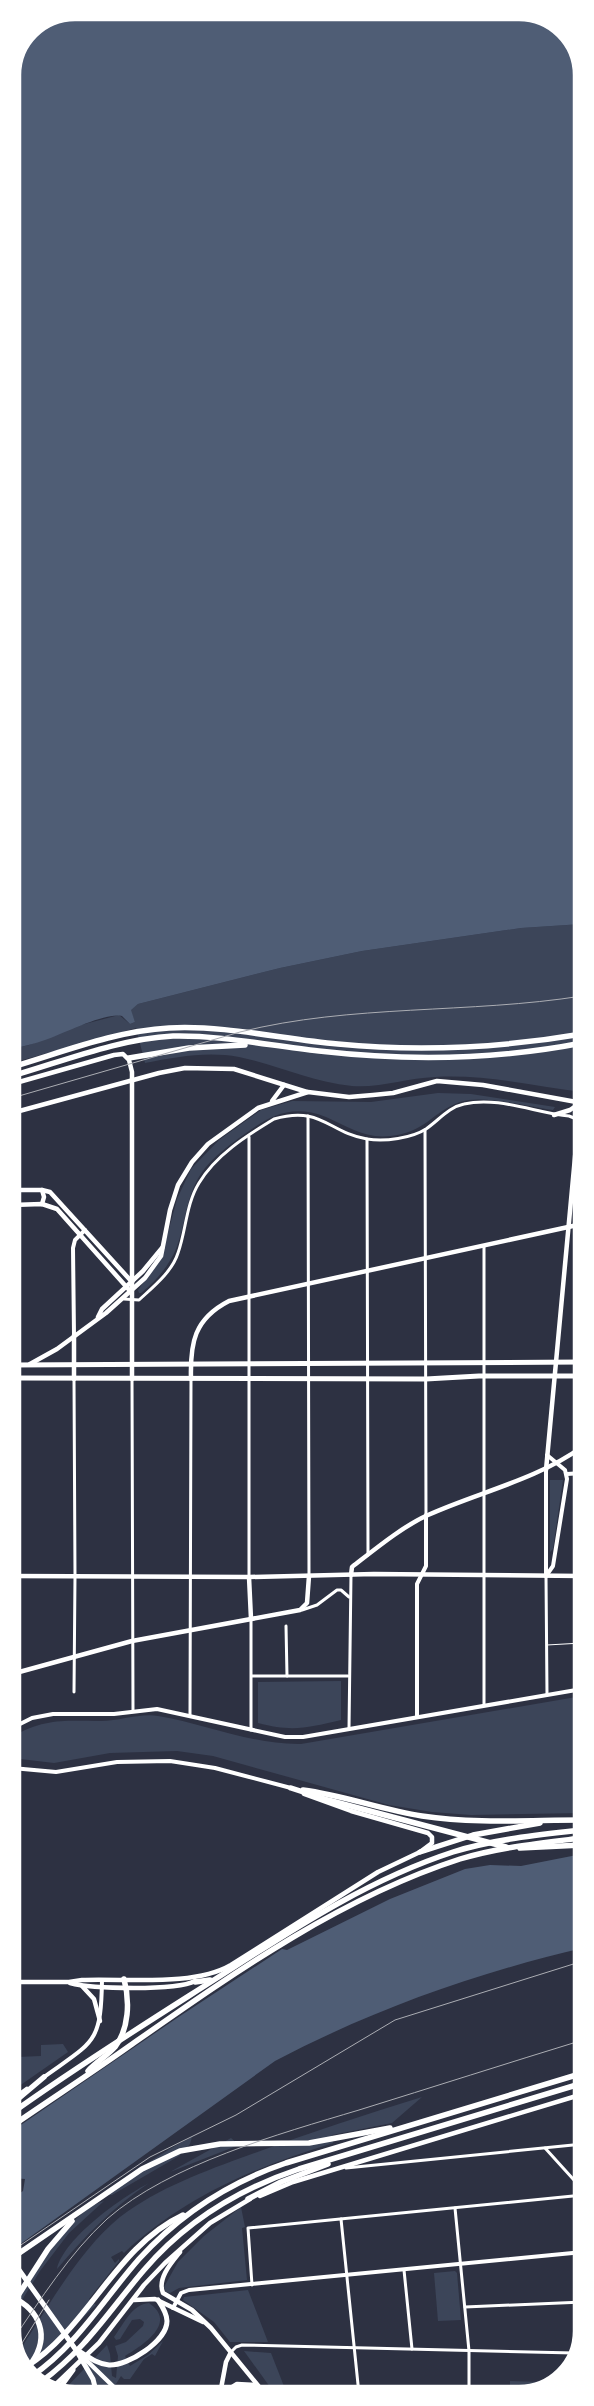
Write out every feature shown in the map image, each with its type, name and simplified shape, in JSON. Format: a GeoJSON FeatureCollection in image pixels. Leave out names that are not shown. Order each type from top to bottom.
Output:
{"type":"FeatureCollection","features":[{"type":"Feature","properties":{"kind":"highway"},"geometry":{"type":"LineString","coordinates":[[20,1065],[115,1037],[152,1029],[209,1029],[356,1046],[443,1049],[511,1045],[574,1035]]}},
{"type":"Feature","properties":{"kind":"highway"},"geometry":{"type":"LineString","coordinates":[[20,1074],[121,1044],[155,1038],[198,1037],[355,1055],[428,1058],[508,1054],[574,1043]]}},
{"type":"Feature","properties":{"kind":"highway"},"geometry":{"type":"LineString","coordinates":[[129,1058],[189,1048],[261,1044]]}},
{"type":"Feature","properties":{"kind":"highway"},"geometry":{"type":"LineString","coordinates":[[291,1788],[328,1800],[508,1847],[540,1849],[574,1847]]}},
{"type":"Feature","properties":{"kind":"highway"},"geometry":{"type":"LineString","coordinates":[[291,1788],[316,1792],[392,1811],[438,1818],[484,1821],[574,1820]]}},
{"type":"Feature","properties":{"kind":"highway"},"geometry":{"type":"LineString","coordinates":[[420,1852],[473,1835],[559,1820]]}},
{"type":"Feature","properties":{"kind":"highway"},"geometry":{"type":"LineString","coordinates":[[20,2107],[63,2077],[290,1931],[377,1884],[427,1862],[470,1847],[514,1838],[574,1831]]}},
{"type":"Feature","properties":{"kind":"highway"},"geometry":{"type":"LineString","coordinates":[[20,2121],[234,1975],[335,1914],[425,1872],[460,1859],[494,1850],[574,1839]]}},
{"type":"Feature","properties":{"kind":"highway"},"geometry":{"type":"LineString","coordinates":[[195,1980],[234,1975]]}},
{"type":"Feature","properties":{"kind":"highway"},"geometry":{"type":"LineString","coordinates":[[78,2081],[111,2050],[120,2038],[126,2016],[126,1987],[124,1979]]}},
{"type":"Feature","properties":{"kind":"highway"},"geometry":{"type":"LineString","coordinates":[[38,2371],[76,2338],[138,2260],[167,2232],[192,2211],[228,2188],[268,2169],[574,2076]]}},
{"type":"Feature","properties":{"kind":"highway"},"geometry":{"type":"LineString","coordinates":[[20,2097],[44,2077]]}},
{"type":"Feature","properties":{"kind":"highway"},"geometry":{"type":"LineString","coordinates":[[46,2378],[86,2343],[149,2264],[195,2222],[218,2206],[257,2185],[350,2154],[574,2086]]}},
{"type":"Feature","properties":{"kind":"highway"},"geometry":{"type":"LineString","coordinates":[[20,2254],[142,2169],[180,2151],[220,2144],[290,2144],[326,2140],[407,2126]]}},
{"type":"Feature","properties":{"kind":"highway"},"geometry":{"type":"LineString","coordinates":[[248,2199],[281,2182],[350,2154]]}},
{"type":"Feature","properties":{"kind":"highway"},"geometry":{"type":"LineString","coordinates":[[20,2293],[52,2243],[85,2209]]}},
{"type":"Feature","properties":{"kind":"highway"},"geometry":{"type":"LineString","coordinates":[[31,2363],[65,2335],[126,2260],[147,2239],[168,2222],[192,2211]]}},
{"type":"Feature","properties":{"kind":"highway"},"geometry":{"type":"LineString","coordinates":[[20,2302],[29,2308],[41,2326],[40,2346],[30,2362]]}},
{"type":"Feature","properties":{"kind":"main road"},"geometry":{"type":"LineString","coordinates":[[20,1082],[114,1055],[123,1054],[129,1058],[132,1072],[132,1379]]}},
{"type":"Feature","properties":{"kind":"main road"},"geometry":{"type":"LineString","coordinates":[[20,1111],[185,1068],[234,1069],[308,1092],[349,1097],[393,1094],[437,1081],[483,1085],[574,1102]]}},
{"type":"Feature","properties":{"kind":"main road"},"geometry":{"type":"LineString","coordinates":[[271,1102],[284,1085]]}},
{"type":"Feature","properties":{"kind":"main road"},"geometry":{"type":"LineString","coordinates":[[30,1364],[57,1349],[124,1299],[156,1264],[163,1247],[175,1194],[192,1162],[208,1144],[258,1108],[271,1102],[308,1092]]}},
{"type":"Feature","properties":{"kind":"main road"},"geometry":{"type":"LineString","coordinates":[[554,1115],[574,1107]]}},
{"type":"Feature","properties":{"kind":"main road"},"geometry":{"type":"LineString","coordinates":[[546,1470],[574,1171]]}},
{"type":"Feature","properties":{"kind":"main road"},"geometry":{"type":"LineString","coordinates":[[20,1190],[50,1192],[132,1282]]}},
{"type":"Feature","properties":{"kind":"main road"},"geometry":{"type":"LineString","coordinates":[[42,1190],[44,1197],[42,1204]]}},
{"type":"Feature","properties":{"kind":"main road"},"geometry":{"type":"LineString","coordinates":[[20,1205],[42,1204],[57,1209],[131,1292]]}},
{"type":"Feature","properties":{"kind":"main road"},"geometry":{"type":"LineString","coordinates":[[191,1379],[194,1338],[208,1316],[229,1301],[574,1226]]}},
{"type":"Feature","properties":{"kind":"main road"},"geometry":{"type":"LineString","coordinates":[[97,1318],[102,1309],[132,1282],[163,1247]]}},
{"type":"Feature","properties":{"kind":"main road"},"geometry":{"type":"LineString","coordinates":[[74,1335],[74,1379]]}},
{"type":"Feature","properties":{"kind":"main road"},"geometry":{"type":"LineString","coordinates":[[20,1365],[574,1362]]}},
{"type":"Feature","properties":{"kind":"main road"},"geometry":{"type":"LineString","coordinates":[[20,1378],[426,1379],[484,1376],[574,1376]]}},
{"type":"Feature","properties":{"kind":"main road"},"geometry":{"type":"LineString","coordinates":[[351,1575],[352,1567],[426,1515],[546,1470],[574,1452]]}},
{"type":"Feature","properties":{"kind":"main road"},"geometry":{"type":"LineString","coordinates":[[20,1576],[249,1577],[484,1574],[574,1576]]}},
{"type":"Feature","properties":{"kind":"main road"},"geometry":{"type":"LineString","coordinates":[[20,1672],[132,1641],[300,1610],[307,1603],[308,1576]]}},
{"type":"Feature","properties":{"kind":"main road"},"geometry":{"type":"LineString","coordinates":[[249,1577],[251,1619]]}},
{"type":"Feature","properties":{"kind":"main road"},"geometry":{"type":"LineString","coordinates":[[69,1982],[82,1986],[102,1987],[172,1986],[208,1976],[226,1968],[378,1872],[420,1852],[432,1843],[432,1837],[429,1833],[313,1799],[291,1788]]}},
{"type":"Feature","properties":{"kind":"main road"},"geometry":{"type":"LineString","coordinates":[[20,1982],[171,1978],[195,1980]]}},
{"type":"Feature","properties":{"kind":"main road"},"geometry":{"type":"LineString","coordinates":[[171,1978],[172,1986]]}},
{"type":"Feature","properties":{"kind":"main road"},"geometry":{"type":"LineString","coordinates":[[145,1979],[145,1987]]}},
{"type":"Feature","properties":{"kind":"main road"},"geometry":{"type":"LineString","coordinates":[[82,1986],[94,1999],[100,2021]]}},
{"type":"Feature","properties":{"kind":"main road"},"geometry":{"type":"LineString","coordinates":[[58,2383],[99,2343],[158,2270],[210,2223],[248,2199],[341,2168],[574,2097]]}},
{"type":"Feature","properties":{"kind":"main road"},"geometry":{"type":"LineString","coordinates":[[185,2245],[169,2266],[161,2284],[164,2294],[192,2310],[231,2352],[257,2385]]}},
{"type":"Feature","properties":{"kind":"main road"},"geometry":{"type":"LineString","coordinates":[[20,2270],[76,2350],[94,2379],[96,2386]]}},
{"type":"Feature","properties":{"kind":"main road"},"geometry":{"type":"LineString","coordinates":[[133,2300],[146,2298],[158,2300],[205,2323]]}},
{"type":"Feature","properties":{"kind":"main road"},"geometry":{"type":"LineString","coordinates":[[76,2350],[107,2364],[117,2364],[133,2359],[150,2347],[165,2329],[167,2317],[158,2300]]}},
{"type":"Feature","properties":{"kind":"main road"},"geometry":{"type":"LineString","coordinates":[[76,2350],[113,2386]]}},
{"type":"Feature","properties":{"kind":"main road"},"geometry":{"type":"LineString","coordinates":[[222,2386],[226,2362],[231,2352]]}},
{"type":"Feature","properties":{"kind":"main road"},"geometry":{"type":"LineString","coordinates":[[63,2384],[73,2370]]}},
{"type":"Feature","properties":{"kind":"main road"},"geometry":{"type":"LineString","coordinates":[[234,2386],[237,2384],[257,2385]]}},
{"type":"Feature","properties":{"kind":"street"},"geometry":{"type":"LineString","coordinates":[[124,1299],[139,1300],[159,1282],[178,1255],[187,1214],[198,1185],[216,1160],[274,1119],[285,1116],[308,1116],[367,1140],[400,1138],[425,1130],[445,1113],[464,1104],[498,1104],[574,1118]]}},
{"type":"Feature","properties":{"kind":"street"},"geometry":{"type":"LineString","coordinates":[[308,1116],[308,1576]]}},
{"type":"Feature","properties":{"kind":"street"},"geometry":{"type":"LineString","coordinates":[[418,1717],[417,1584],[426,1566],[425,1130]]}},
{"type":"Feature","properties":{"kind":"street"},"geometry":{"type":"LineString","coordinates":[[249,1136],[249,1577]]}},
{"type":"Feature","properties":{"kind":"street"},"geometry":{"type":"LineString","coordinates":[[367,1140],[368,1555]]}},
{"type":"Feature","properties":{"kind":"street"},"geometry":{"type":"LineString","coordinates":[[74,1335],[74,1248],[76,1240],[85,1230]]}},
{"type":"Feature","properties":{"kind":"street"},"geometry":{"type":"LineString","coordinates":[[484,1246],[484,1705]]}},
{"type":"Feature","properties":{"kind":"street"},"geometry":{"type":"LineString","coordinates":[[74,1379],[74,1692]]}},
{"type":"Feature","properties":{"kind":"street"},"geometry":{"type":"LineString","coordinates":[[132,1379],[133,1711]]}},
{"type":"Feature","properties":{"kind":"street"},"geometry":{"type":"LineString","coordinates":[[190,1716],[191,1379]]}},
{"type":"Feature","properties":{"kind":"street"},"geometry":{"type":"LineString","coordinates":[[548,1454],[567,1474],[574,1474]]}},
{"type":"Feature","properties":{"kind":"street"},"geometry":{"type":"LineString","coordinates":[[546,1470],[546,1695]]}},
{"type":"Feature","properties":{"kind":"street"},"geometry":{"type":"LineString","coordinates":[[546,1576],[553,1566],[567,1474]]}},
{"type":"Feature","properties":{"kind":"street"},"geometry":{"type":"LineString","coordinates":[[349,1728],[348,1676],[351,1575]]}},
{"type":"Feature","properties":{"kind":"street"},"geometry":{"type":"LineString","coordinates":[[300,1610],[317,1604],[337,1590],[341,1590],[350,1598]]}},
{"type":"Feature","properties":{"kind":"street"},"geometry":{"type":"LineString","coordinates":[[251,1619],[251,1730]]}},
{"type":"Feature","properties":{"kind":"street"},"geometry":{"type":"LineString","coordinates":[[286,1626],[287,1676]]}},
{"type":"Feature","properties":{"kind":"street"},"geometry":{"type":"LineString","coordinates":[[252,1676],[348,1676]]}},
{"type":"Feature","properties":{"kind":"street"},"geometry":{"type":"LineString","coordinates":[[20,1724],[32,1718],[53,1714],[114,1714],[157,1709],[285,1737],[303,1737],[574,1690]]}},
{"type":"Feature","properties":{"kind":"street"},"geometry":{"type":"LineString","coordinates":[[20,1769],[56,1772],[117,1762],[178,1762],[222,1769],[291,1788]]}},
{"type":"Feature","properties":{"kind":"street"},"geometry":{"type":"LineString","coordinates":[[20,2093],[87,2046],[94,2037],[100,2021],[102,1980]]}},
{"type":"Feature","properties":{"kind":"street"},"geometry":{"type":"LineString","coordinates":[[341,2168],[574,2145]]}},
{"type":"Feature","properties":{"kind":"street"},"geometry":{"type":"LineString","coordinates":[[545,2148],[574,2180]]}},
{"type":"Feature","properties":{"kind":"street"},"geometry":{"type":"LineString","coordinates":[[252,2285],[246,2229],[574,2196]]}},
{"type":"Feature","properties":{"kind":"street"},"geometry":{"type":"LineString","coordinates":[[454,2208],[469,2351],[468,2386]]}},
{"type":"Feature","properties":{"kind":"street"},"geometry":{"type":"LineString","coordinates":[[341,2220],[358,2386]]}},
{"type":"Feature","properties":{"kind":"street"},"geometry":{"type":"LineString","coordinates":[[173,2308],[181,2293],[186,2291],[574,2253]]}},
{"type":"Feature","properties":{"kind":"street"},"geometry":{"type":"LineString","coordinates":[[404,2270],[412,2349]]}},
{"type":"Feature","properties":{"kind":"street"},"geometry":{"type":"LineString","coordinates":[[465,2307],[574,2302]]}},
{"type":"Feature","properties":{"kind":"street"},"geometry":{"type":"LineString","coordinates":[[231,2352],[236,2347],[242,2345],[569,2353]]}},
{"type":"Feature","properties":{"kind":"lane"},"geometry":{"type":"LineString","coordinates":[[546,1645],[574,1643]]}},
{"type":"Feature","properties":{"kind":"shaded area"},"geometry":{"type":"Polygon","coordinates":[[[75,20],[522,20],[540,24],[555,34],[567,48],[573,65],[574,75],[574,925],[521,928],[362,951],[280,968],[138,1004],[131,1010],[135,1022],[130,1024],[122,1016],[105,1017],[20,1047],[20,75],[24,54],[36,36],[45,29],[54,24],[75,20]]]}},
{"type":"Feature","properties":{"kind":"shaded area"},"geometry":{"type":"Polygon","coordinates":[[[574,925],[574,1091],[472,1077],[425,1078],[373,1086],[352,1086],[323,1081],[253,1060],[227,1055],[192,1055],[145,1063],[136,1028],[20,1061],[20,1047],[77,1026],[119,1015],[130,1024],[135,1022],[130,1010],[138,1004],[280,968],[362,951],[521,928],[574,925]]]}},
{"type":"Feature","properties":{"kind":"shaded area"},"geometry":{"type":"Polygon","coordinates":[[[438,1093],[471,1094],[555,1107],[553,1110],[493,1100],[470,1100],[450,1106],[412,1131],[390,1136],[364,1134],[326,1117],[301,1111],[280,1114],[270,1118],[230,1145],[205,1168],[198,1178],[190,1198],[180,1239],[173,1256],[157,1279],[139,1293],[138,1290],[161,1259],[177,1199],[191,1169],[219,1140],[261,1110],[292,1101],[371,1102],[438,1093]]]}},
{"type":"Feature","properties":{"kind":"shaded area"},"geometry":{"type":"Polygon","coordinates":[[[550,1480],[563,1480],[553,1549],[550,1552],[550,1480]]]}},
{"type":"Feature","properties":{"kind":"shaded area"},"geometry":{"type":"Polygon","coordinates":[[[341,1681],[341,1720],[300,1728],[270,1726],[258,1723],[258,1682],[341,1681]]]}},
{"type":"Feature","properties":{"kind":"shaded area"},"geometry":{"type":"Polygon","coordinates":[[[574,1697],[574,1813],[471,1815],[432,1812],[389,1805],[213,1756],[177,1751],[110,1753],[54,1763],[20,1759],[20,1733],[35,1726],[65,1721],[108,1721],[151,1715],[247,1738],[301,1744],[574,1697]]]}},
{"type":"Feature","properties":{"kind":"shaded area"},"geometry":{"type":"Polygon","coordinates":[[[574,1856],[574,1950],[464,1981],[387,2009],[275,2061],[20,2244],[20,2193],[23,2191],[25,2179],[20,2179],[20,2126],[282,1949],[287,1950],[390,1899],[465,1869],[490,1865],[521,1866],[574,1856]]]}},
{"type":"Feature","properties":{"kind":"shaded area"},"geometry":{"type":"Polygon","coordinates":[[[63,2044],[68,2052],[20,2085],[20,2057],[41,2056],[41,2045],[63,2044]]]}},
{"type":"Feature","properties":{"kind":"shaded area"},"geometry":{"type":"Polygon","coordinates":[[[422,2097],[392,2123],[332,2135],[333,2143],[276,2162],[248,2174],[196,2200],[171,2216],[124,2253],[122,2251],[111,2257],[115,2263],[119,2259],[119,2261],[89,2299],[96,2305],[33,2366],[27,2358],[22,2346],[52,2299],[91,2246],[120,2217],[150,2197],[182,2181],[270,2147],[422,2097]]]}},
{"type":"Feature","properties":{"kind":"shaded area"},"geometry":{"type":"Polygon","coordinates":[[[192,2137],[190,2144],[179,2156],[112,2195],[108,2195],[148,2163],[192,2137]]]}},
{"type":"Feature","properties":{"kind":"shaded area"},"geometry":{"type":"Polygon","coordinates":[[[231,2138],[239,2145],[170,2172],[231,2138]]]}},
{"type":"Feature","properties":{"kind":"shaded area"},"geometry":{"type":"Polygon","coordinates":[[[149,2183],[123,2202],[100,2223],[57,2269],[62,2257],[82,2232],[110,2208],[149,2183]]]}},
{"type":"Feature","properties":{"kind":"shaded area"},"geometry":{"type":"Polygon","coordinates":[[[104,2201],[69,2233],[40,2271],[20,2303],[20,2297],[52,2248],[78,2217],[91,2207],[104,2201]]]}},
{"type":"Feature","properties":{"kind":"shaded area"},"geometry":{"type":"Polygon","coordinates":[[[241,2207],[245,2227],[242,2228],[247,2280],[179,2288],[170,2293],[166,2292],[164,2287],[178,2262],[204,2236],[241,2207]]]}},
{"type":"Feature","properties":{"kind":"shaded area"},"geometry":{"type":"Polygon","coordinates":[[[455,2271],[457,2273],[461,2320],[438,2321],[434,2273],[455,2271]]]}},
{"type":"Feature","properties":{"kind":"shaded area"},"geometry":{"type":"Polygon","coordinates":[[[248,2290],[268,2342],[230,2342],[214,2322],[183,2300],[184,2297],[248,2290]]]}},
{"type":"Feature","properties":{"kind":"shaded area"},"geometry":{"type":"Polygon","coordinates":[[[149,2303],[157,2311],[160,2318],[159,2326],[148,2340],[125,2356],[130,2366],[148,2355],[163,2341],[155,2356],[152,2354],[144,2359],[130,2379],[124,2379],[121,2376],[115,2386],[68,2385],[107,2345],[110,2354],[112,2376],[116,2378],[118,2356],[115,2346],[126,2342],[143,2326],[144,2322],[140,2319],[132,2320],[120,2339],[116,2340],[114,2337],[133,2311],[143,2304],[149,2303]]]}},
{"type":"Feature","properties":{"kind":"shaded area"},"geometry":{"type":"Polygon","coordinates":[[[244,2351],[271,2353],[284,2386],[269,2386],[244,2351]]]}},
{"type":"Feature","properties":{"kind":"shaded area"},"geometry":{"type":"Polygon","coordinates":[[[510,2381],[540,2382],[529,2385],[510,2386],[510,2381]]]}},
{"type":"Feature","properties":{"kind":"railway"},"geometry":{"type":"LineString","coordinates":[[20,1096],[240,1032],[282,1023],[368,1013],[539,1002],[574,997]]}},
{"type":"Feature","properties":{"kind":"railway"},"geometry":{"type":"LineString","coordinates":[[20,2246],[150,2157],[236,2115],[395,2020],[574,1964]]}},
{"type":"Feature","properties":{"kind":"railway"},"geometry":{"type":"LineString","coordinates":[[20,2329],[56,2277],[93,2233],[107,2219],[162,2182],[227,2153],[295,2129],[574,2043]]}},
{"type":"Feature","properties":{"kind":"railway"},"geometry":{"type":"LineString","coordinates":[[22,2343],[49,2300]]}}]}
